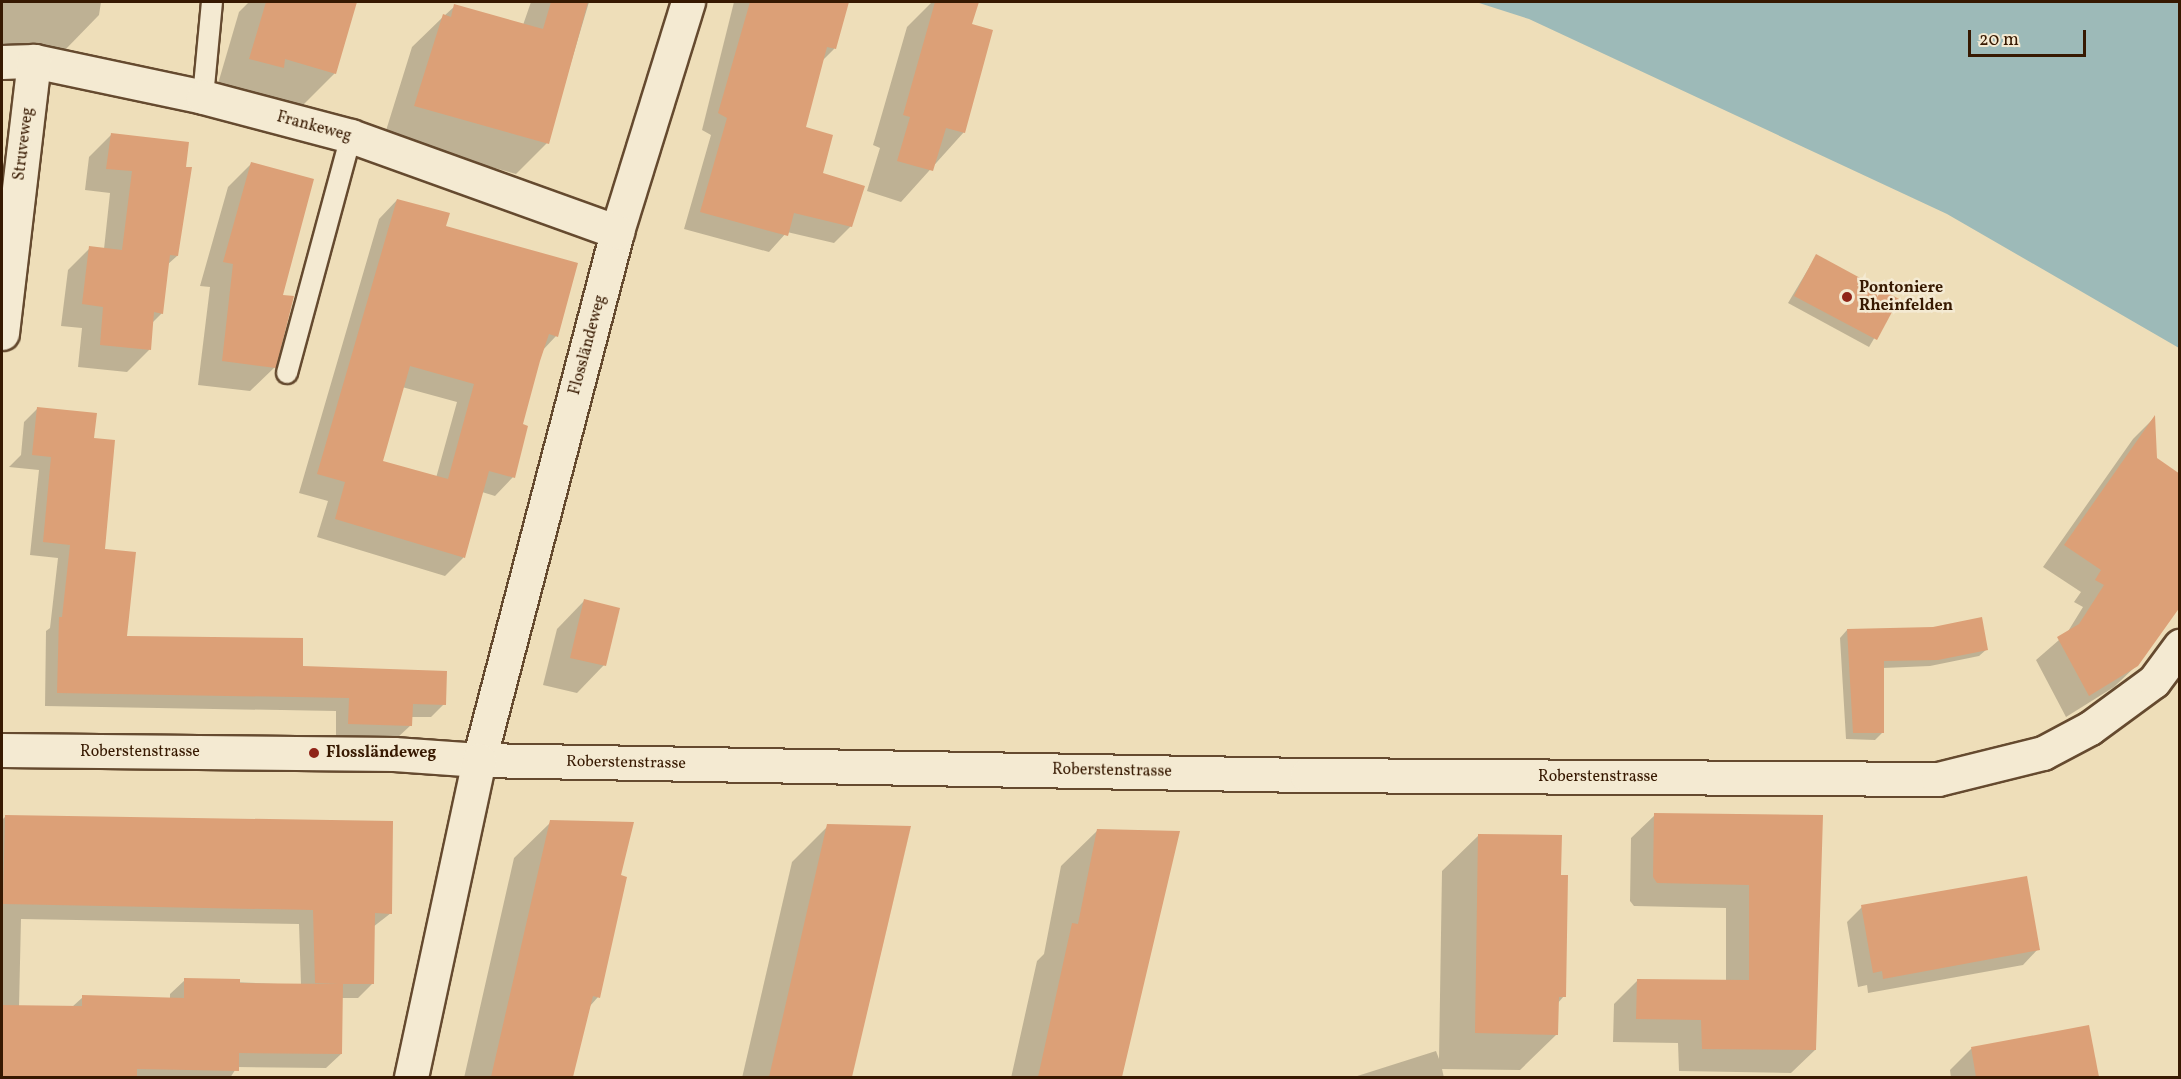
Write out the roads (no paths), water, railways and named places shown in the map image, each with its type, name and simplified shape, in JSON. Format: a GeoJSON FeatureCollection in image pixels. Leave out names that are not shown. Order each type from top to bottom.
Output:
{"type":"FeatureCollection","features":[{"type":"Feature","properties":{"kind":"street","name":"Flossländeweg"},"geometry":{"type":"LineString","coordinates":[[411,1077],[479,760],[617,232],[688,2]]}},
{"type":"Feature","properties":{"kind":"street","name":"Frankeweg"},"geometry":{"type":"LineString","coordinates":[[2,62],[34,61],[203,97],[351,136],[617,232]]}},
{"type":"Feature","properties":{"kind":"street","name":"Struveweg"},"geometry":{"type":"LineString","coordinates":[[2,333],[34,61]]}},
{"type":"Feature","properties":{"kind":"street","name":"Roberstenstrasse"},"geometry":{"type":"LineString","coordinates":[[2,750],[394,754],[479,760],[1306,775],[1938,779],[2043,753],[2090,728],[2154,681],[2180,646]]}},
{"type":"Feature","properties":{"kind":"lane"},"geometry":{"type":"LineString","coordinates":[[203,97],[212,2]]}},
{"type":"Feature","properties":{"kind":"lane"},"geometry":{"type":"LineString","coordinates":[[287,373],[351,136]]}},
{"type":"Feature","properties":{"kind":"water"},"geometry":{"type":"Polygon","coordinates":[[[1476,2],[2179,2],[2179,348],[1947,214],[1529,19],[1476,2]]]}},
{"type":"Feature","properties":{"kind":"place","name":"Pontoniere Rheinfelden"},"geometry":{"type":"Point","coordinates":[1847,297]}},
{"type":"Feature","properties":{"kind":"place","name":"Flossländeweg"},"geometry":{"type":"Point","coordinates":[314,753]}}]}
